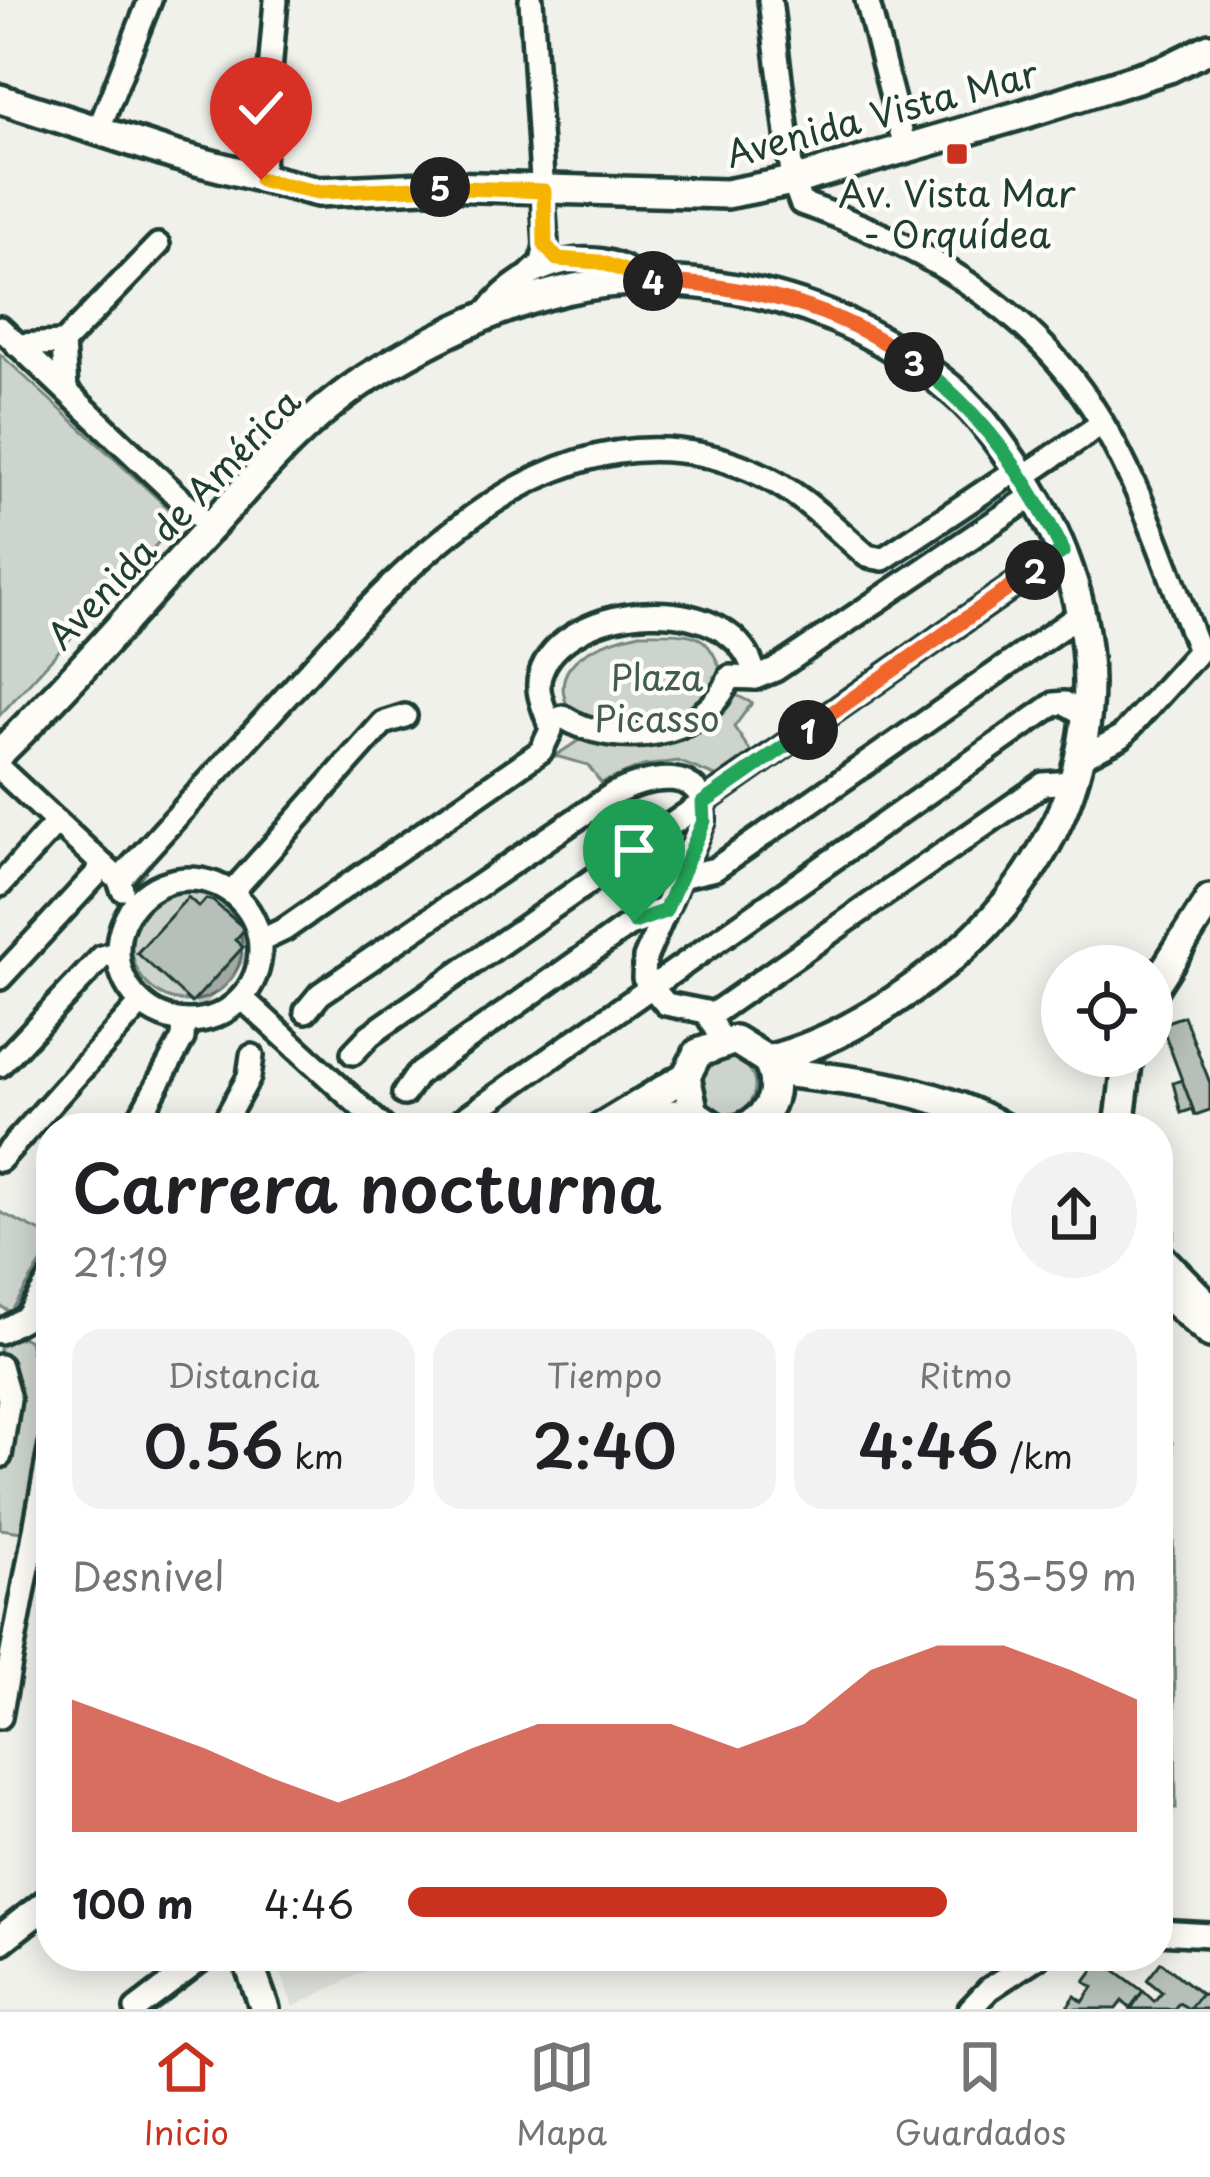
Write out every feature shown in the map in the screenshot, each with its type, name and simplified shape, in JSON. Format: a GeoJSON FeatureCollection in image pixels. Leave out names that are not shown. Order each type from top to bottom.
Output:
{"type":"FeatureCollection","features":[{"type":"Feature","properties":{"kind":"street"},"geometry":{"type":"LineString","coordinates":[[98,131],[149,0]]}},
{"type":"Feature","properties":{"kind":"street"},"geometry":{"type":"LineString","coordinates":[[261,180],[276,0]]}},
{"type":"Feature","properties":{"kind":"street"},"geometry":{"type":"LineString","coordinates":[[483,319],[498,297],[542,263],[545,245],[531,0]]}},
{"type":"Feature","properties":{"kind":"street"},"geometry":{"type":"LineString","coordinates":[[625,1113],[686,1076],[716,1028],[1043,784],[1076,770],[1121,737],[1199,651],[1101,424],[1059,362],[988,296],[895,238],[801,203],[770,0]]}},
{"type":"Feature","properties":{"kind":"street"},"geometry":{"type":"LineString","coordinates":[[867,0],[905,147]]}},
{"type":"Feature","properties":{"kind":"street","name":"Avenida Vista Mar"},"geometry":{"type":"LineString","coordinates":[[0,99],[261,180],[318,192],[446,186],[726,194],[794,181],[1124,83],[1210,48]]}},
{"type":"Feature","properties":{"kind":"street"},"geometry":{"type":"LineString","coordinates":[[17,345],[64,343],[158,245]]}},
{"type":"Feature","properties":{"kind":"street"},"geometry":{"type":"LineString","coordinates":[[545,245],[568,263]]}},
{"type":"Feature","properties":{"kind":"street"},"geometry":{"type":"LineString","coordinates":[[531,273],[568,263],[600,262],[640,280]]}},
{"type":"Feature","properties":{"kind":"street","name":"Avenida de América"},"geometry":{"type":"LineString","coordinates":[[0,753],[275,456],[367,379],[483,319],[565,291],[640,280],[779,296],[870,334],[956,393],[1025,481],[1063,551],[1082,613],[1090,661],[1088,717],[1076,770],[1048,845],[985,928],[928,977],[771,1076]]}},
{"type":"Feature","properties":{"kind":"street"},"geometry":{"type":"LineString","coordinates":[[0,328],[210,527]]}},
{"type":"Feature","properties":{"kind":"street"},"geometry":{"type":"LineString","coordinates":[[64,343],[66,390]]}},
{"type":"Feature","properties":{"kind":"street"},"geometry":{"type":"LineString","coordinates":[[549,722],[563,717],[605,734],[652,734],[698,718],[716,703],[730,677],[755,678],[776,670],[1101,424]]}},
{"type":"Feature","properties":{"kind":"street"},"geometry":{"type":"LineString","coordinates":[[0,978],[111,873],[399,573],[470,512],[531,481],[631,454],[726,461],[812,502],[867,556],[883,559],[1025,481]]}},
{"type":"Feature","properties":{"kind":"street"},"geometry":{"type":"LineString","coordinates":[[353,1053],[370,1035],[1063,551]]}},
{"type":"Feature","properties":{"kind":"street"},"geometry":{"type":"LineString","coordinates":[[680,877],[716,868],[1082,613]]}},
{"type":"Feature","properties":{"kind":"street"},"geometry":{"type":"LineString","coordinates":[[260,941],[541,751],[550,738],[539,687],[552,655],[578,634],[630,616],[672,614],[720,627],[747,651],[755,678]]}},
{"type":"Feature","properties":{"kind":"street"},"geometry":{"type":"LineString","coordinates":[[472,1113],[1054,704],[1066,703],[1088,717]]}},
{"type":"Feature","properties":{"kind":"street"},"geometry":{"type":"LineString","coordinates":[[232,892],[383,723],[405,716]]}},
{"type":"Feature","properties":{"kind":"street"},"geometry":{"type":"LineString","coordinates":[[0,769],[111,873],[124,895],[117,953],[124,980],[141,1003],[184,1021],[219,1015],[242,998],[256,974],[260,941],[254,919],[232,892],[200,879],[111,873]]}},
{"type":"Feature","properties":{"kind":"street"},"geometry":{"type":"LineString","coordinates":[[306,1011],[320,994],[613,794],[648,780],[676,778],[687,781],[703,803],[704,821],[645,958],[648,987],[666,1004],[747,1044],[771,1076],[913,1113]]}},
{"type":"Feature","properties":{"kind":"street"},"geometry":{"type":"LineString","coordinates":[[0,885],[57,822]]}},
{"type":"Feature","properties":{"kind":"street"},"geometry":{"type":"LineString","coordinates":[[122,926],[146,892],[172,880]]}},
{"type":"Feature","properties":{"kind":"street"},"geometry":{"type":"LineString","coordinates":[[1173,957],[1210,899]]}},
{"type":"Feature","properties":{"kind":"street"},"geometry":{"type":"LineString","coordinates":[[404,1094],[417,1075],[643,915],[665,911]]}},
{"type":"Feature","properties":{"kind":"street"},"geometry":{"type":"LineString","coordinates":[[0,1065],[102,957],[117,953]]}},
{"type":"Feature","properties":{"kind":"street"},"geometry":{"type":"LineString","coordinates":[[242,998],[368,1113]]}},
{"type":"Feature","properties":{"kind":"street"},"geometry":{"type":"LineString","coordinates":[[42,1113],[141,1003]]}},
{"type":"Feature","properties":{"kind":"street"},"geometry":{"type":"LineString","coordinates":[[142,1113],[183,1038],[184,1021]]}},
{"type":"Feature","properties":{"kind":"street"},"geometry":{"type":"LineString","coordinates":[[832,1078],[823,1069],[821,1054],[835,1033]]}},
{"type":"Feature","properties":{"kind":"street"},"geometry":{"type":"LineString","coordinates":[[229,1113],[249,1077],[252,1056]]}},
{"type":"Feature","properties":{"kind":"street"},"geometry":{"type":"LineString","coordinates":[[686,1076],[702,1113]]}},
{"type":"Feature","properties":{"kind":"street"},"geometry":{"type":"LineString","coordinates":[[771,1076],[902,1088],[973,1113]]}},
{"type":"Feature","properties":{"kind":"street"},"geometry":{"type":"LineString","coordinates":[[757,1113],[771,1076]]}},
{"type":"Feature","properties":{"kind":"street"},"geometry":{"type":"LineString","coordinates":[[1121,1113],[1125,1077]]}},
{"type":"Feature","properties":{"kind":"street"},"geometry":{"type":"LineString","coordinates":[[0,1160],[36,1120]]}},
{"type":"Feature","properties":{"kind":"street"},"geometry":{"type":"LineString","coordinates":[[1173,1270],[1210,1308]]}},
{"type":"Feature","properties":{"kind":"street"},"geometry":{"type":"LineString","coordinates":[[1173,1300],[1210,1333]]}},
{"type":"Feature","properties":{"kind":"street"},"geometry":{"type":"LineString","coordinates":[[0,1332],[27,1317],[36,1302]]}},
{"type":"Feature","properties":{"kind":"street"},"geometry":{"type":"LineString","coordinates":[[0,1366],[9,1399],[0,1456]]}},
{"type":"Feature","properties":{"kind":"street"},"geometry":{"type":"LineString","coordinates":[[0,1717],[36,1524]]}},
{"type":"Feature","properties":{"kind":"street"},"geometry":{"type":"LineString","coordinates":[[0,1940],[36,1912]]}},
{"type":"Feature","properties":{"kind":"street"},"geometry":{"type":"LineString","coordinates":[[1173,1933],[1210,1935]]}},
{"type":"Feature","properties":{"kind":"street"},"geometry":{"type":"LineString","coordinates":[[0,1960],[36,1935]]}},
{"type":"Feature","properties":{"kind":"street"},"geometry":{"type":"LineString","coordinates":[[136,2009],[186,1971]]}},
{"type":"Feature","properties":{"kind":"street"},"geometry":{"type":"LineString","coordinates":[[251,1971],[265,2009]]}},
{"type":"Feature","properties":{"kind":"street"},"geometry":{"type":"LineString","coordinates":[[970,2009],[1016,1971]]}},
{"type":"Feature","properties":{"kind":"shaded area"},"geometry":{"type":"Polygon","coordinates":[[[280,1971],[365,1971],[293,2007],[280,1971]]]}},
{"type":"Feature","properties":{"kind":"green space"},"geometry":{"type":"Polygon","coordinates":[[[0,354],[180,519],[0,715],[0,354]]]}},
{"type":"Feature","properties":{"kind":"green space","name":"Plaza Picasso"},"geometry":{"type":"Polygon","coordinates":[[[640,633],[693,636],[710,648],[732,693],[752,703],[734,727],[753,755],[720,778],[678,761],[643,766],[601,783],[588,765],[555,756],[587,735],[564,696],[570,667],[598,646],[640,633]]]}},
{"type":"Feature","properties":{"kind":"green space"},"geometry":{"type":"Polygon","coordinates":[[[187,891],[208,895],[226,907],[238,925],[242,946],[238,967],[226,985],[208,997],[187,1001],[166,997],[148,985],[136,967],[132,946],[136,925],[148,907],[166,895],[187,891]]]}},
{"type":"Feature","properties":{"kind":"green space"},"geometry":{"type":"Polygon","coordinates":[[[716,1060],[738,1060],[753,1075],[753,1097],[738,1112],[716,1112],[701,1097],[701,1075],[716,1060]]]}},
{"type":"Feature","properties":{"kind":"green space"},"geometry":{"type":"Polygon","coordinates":[[[0,1212],[36,1230],[36,1271],[11,1312],[0,1306],[0,1212]]]}},
{"type":"Feature","properties":{"kind":"green space"},"geometry":{"type":"Polygon","coordinates":[[[22,1337],[29,1341],[36,1375],[36,1474],[22,1532],[0,1529],[0,1345],[22,1337]]]}},
{"type":"Feature","properties":{"kind":"green space"},"geometry":{"type":"Polygon","coordinates":[[[1173,1534],[1176,1808],[1173,1808],[1173,1534]]]}},
{"type":"Feature","properties":{"kind":"building"},"geometry":{"type":"Polygon","coordinates":[[[188,897],[199,907],[206,899],[213,901],[245,929],[235,940],[243,947],[192,1003],[137,953],[188,897]]]}},
{"type":"Feature","properties":{"kind":"building"},"geometry":{"type":"Polygon","coordinates":[[[1184,1016],[1210,1083],[1210,1110],[1195,1115],[1173,1056],[1173,1020],[1184,1016]]]}},
{"type":"Feature","properties":{"kind":"building"},"geometry":{"type":"Polygon","coordinates":[[[1182,1080],[1193,1109],[1181,1113],[1173,1083],[1182,1080]]]}},
{"type":"Feature","properties":{"kind":"building"},"geometry":{"type":"Polygon","coordinates":[[[1093,1971],[1116,1971],[1143,1991],[1130,2008],[1122,2001],[1116,2009],[1066,2009],[1075,1996],[1083,2002],[1093,1987],[1085,1982],[1093,1971]]]}},
{"type":"Feature","properties":{"kind":"building"},"geometry":{"type":"Polygon","coordinates":[[[1154,1971],[1172,1971],[1201,1994],[1189,2009],[1179,2003],[1174,2009],[1131,2009],[1143,1991],[1154,2001],[1162,1992],[1147,1980],[1154,1971]]]}},
{"type":"Feature","properties":{"kind":"building"},"geometry":{"type":"Polygon","coordinates":[[[1201,1994],[1210,1995],[1210,2009],[1189,2009],[1201,1994]]]}},
{"type":"Feature","properties":{"kind":"place","name":"Av. Vista Mar - Orquídea"},"geometry":{"type":"Point","coordinates":[957,154]}},
{"type":"Feature","properties":{"kind":"route"},"geometry":{"type":"LineString","coordinates":[[261,180],[318,192],[446,186],[544,191],[545,245],[560,261],[618,266],[640,280],[751,290],[840,319],[904,355],[956,393],[1018,470],[1063,551],[703,803],[704,821],[665,911],[654,911],[634,922]]}}]}
